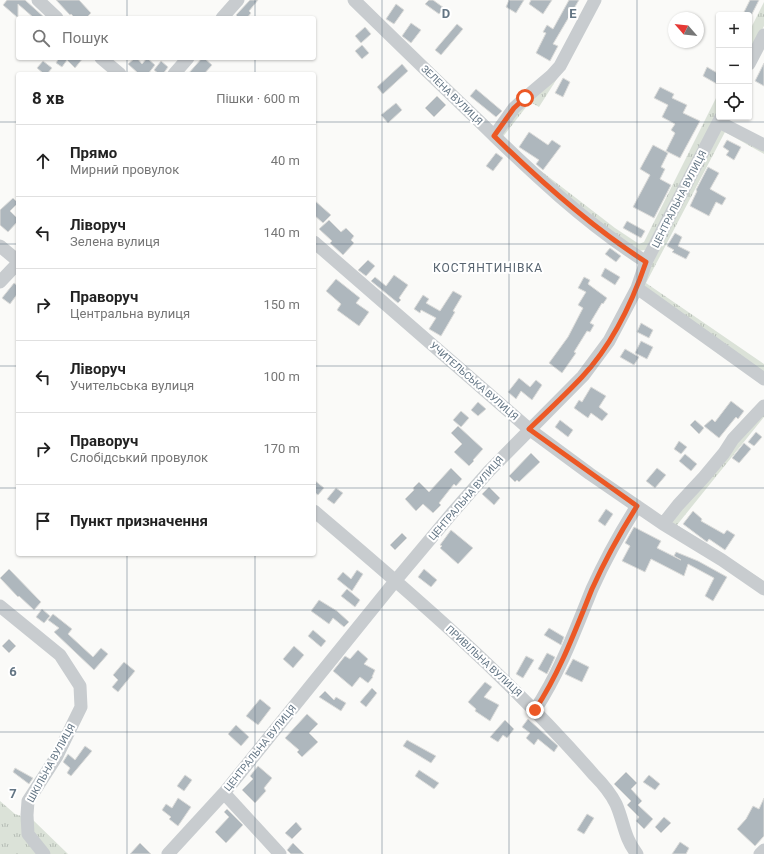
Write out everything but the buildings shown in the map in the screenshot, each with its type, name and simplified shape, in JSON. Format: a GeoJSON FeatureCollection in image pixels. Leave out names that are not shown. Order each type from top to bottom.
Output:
{"type":"FeatureCollection","features":[{"type":"Feature","properties":{"kind":"street"},"geometry":{"type":"LineString","coordinates":[[38,0],[55,16]]}},
{"type":"Feature","properties":{"kind":"street"},"geometry":{"type":"LineString","coordinates":[[224,16],[238,0]]}},
{"type":"Feature","properties":{"kind":"street","name":"ЗЕЛЕНА ВУЛИЦЯ"},"geometry":{"type":"LineString","coordinates":[[354,0],[494,136],[550,188],[619,245],[646,262]]}},
{"type":"Feature","properties":{"kind":"street"},"geometry":{"type":"LineString","coordinates":[[494,136],[514,108],[551,76],[560,66],[595,0]]}},
{"type":"Feature","properties":{"kind":"street"},"geometry":{"type":"LineString","coordinates":[[752,58],[764,34]]}},
{"type":"Feature","properties":{"kind":"street"},"geometry":{"type":"LineString","coordinates":[[103,60],[118,72]]}},
{"type":"Feature","properties":{"kind":"street"},"geometry":{"type":"LineString","coordinates":[[176,72],[186,60]]}},
{"type":"Feature","properties":{"kind":"street","name":"ЦЕНТРАЛЬНА ВУЛИЦЯ"},"geometry":{"type":"LineString","coordinates":[[168,854],[224,793],[396,580],[489,471],[583,376],[609,342],[637,288],[646,262],[719,120]]}},
{"type":"Feature","properties":{"kind":"street"},"geometry":{"type":"LineString","coordinates":[[722,120],[764,145]]}},
{"type":"Feature","properties":{"kind":"street","name":"УЧИТЕЛЬСЬКА ВУЛИЦЯ"},"geometry":{"type":"LineString","coordinates":[[316,244],[529,429],[663,524],[722,560],[764,589]]}},
{"type":"Feature","properties":{"kind":"street"},"geometry":{"type":"LineString","coordinates":[[0,246],[16,260]]}},
{"type":"Feature","properties":{"kind":"street"},"geometry":{"type":"LineString","coordinates":[[0,282],[16,264]]}},
{"type":"Feature","properties":{"kind":"street"},"geometry":{"type":"LineString","coordinates":[[637,288],[764,380]]}},
{"type":"Feature","properties":{"kind":"street"},"geometry":{"type":"LineString","coordinates":[[663,524],[724,453],[733,439],[764,406]]}},
{"type":"Feature","properties":{"kind":"street"},"geometry":{"type":"LineString","coordinates":[[535,710],[552,682],[572,640],[593,588],[613,545],[637,506]]}},
{"type":"Feature","properties":{"kind":"street","name":"ПРИВІЛЬНА ВУЛИЦЯ"},"geometry":{"type":"LineString","coordinates":[[316,513],[396,580],[535,710],[596,776],[616,804],[629,844],[637,854]]}},
{"type":"Feature","properties":{"kind":"street","name":"ШКІЛЬНА ВУЛИЦЯ"},"geometry":{"type":"LineString","coordinates":[[0,606],[60,655],[80,686],[81,707],[56,756],[28,801],[28,834],[44,854]]}},
{"type":"Feature","properties":{"kind":"street"},"geometry":{"type":"LineString","coordinates":[[224,793],[280,854]]}},
{"type":"Feature","properties":{"kind":"street"},"geometry":{"type":"LineString","coordinates":[[760,854],[764,850]]}},
{"type":"Feature","properties":{"kind":"green space"},"geometry":{"type":"Polygon","coordinates":[[[764,2],[764,26],[752,49],[752,26],[764,2]]]}},
{"type":"Feature","properties":{"kind":"green space"},"geometry":{"type":"Polygon","coordinates":[[[560,74],[539,107],[530,102],[502,138],[519,154],[615,228],[639,244],[644,242],[716,98],[716,119],[645,250],[638,251],[629,247],[500,138],[520,107],[560,74]]]}},
{"type":"Feature","properties":{"kind":"green space"},"geometry":{"type":"Polygon","coordinates":[[[719,128],[764,147],[764,154],[725,132],[646,283],[764,364],[764,376],[642,284],[719,128]]]}},
{"type":"Feature","properties":{"kind":"green space"},"geometry":{"type":"Polygon","coordinates":[[[764,409],[764,417],[677,525],[764,581],[764,587],[672,526],[673,514],[764,409]]]}},
{"type":"Feature","properties":{"kind":"green space"},"geometry":{"type":"Polygon","coordinates":[[[0,801],[15,814],[33,820],[68,854],[0,854],[0,801]]]}},
{"type":"Feature","properties":{"kind":"district","name":"КОСТЯНТИНІВКА"},"geometry":{"type":"Point","coordinates":[488,268]}},
{"type":"Feature","properties":{"kind":"route"},"geometry":{"type":"LineString","coordinates":[[525,98],[514,108],[494,136],[550,188],[619,245],[646,262],[637,288],[609,342],[583,376],[529,429],[590,474],[637,506],[613,545],[593,588],[572,640],[552,682],[535,710]]}}]}
